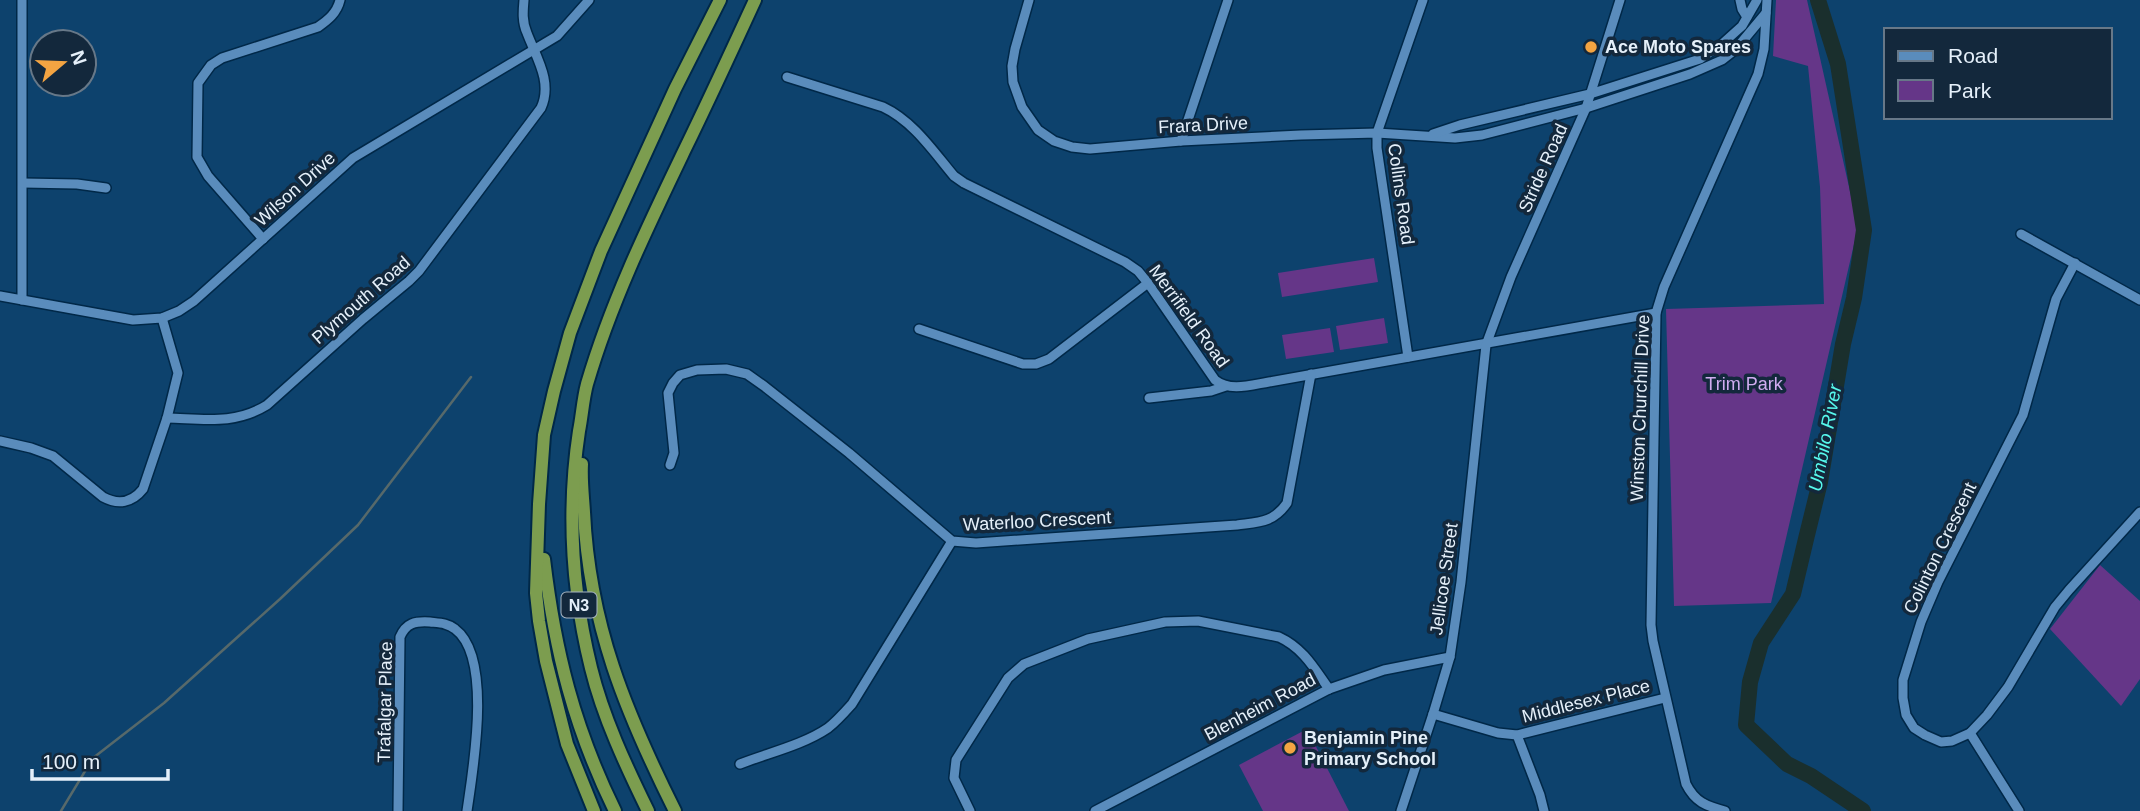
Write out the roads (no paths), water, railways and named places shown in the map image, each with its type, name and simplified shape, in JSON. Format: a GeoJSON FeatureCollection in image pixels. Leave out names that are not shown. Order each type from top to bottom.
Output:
{"type":"FeatureCollection","features":[{"type":"Feature","properties":{"kind":"highway","name":"N3"},"geometry":{"type":"LineString","coordinates":[[615,811],[581,731],[553,631],[539,524],[544,435],[570,333],[601,250],[675,89],[720,0]]}},
{"type":"Feature","properties":{"kind":"highway","name":"N3"},"geometry":{"type":"LineString","coordinates":[[648,811],[611,727],[591,670],[579,607],[572,537],[574,463],[587,387],[601,340],[631,262],[755,0]]}},
{"type":"Feature","properties":{"kind":"highway"},"geometry":{"type":"LineString","coordinates":[[587,387],[582,470],[584,528],[593,596],[620,692],[675,811]]}},
{"type":"Feature","properties":{"kind":"highway"},"geometry":{"type":"LineString","coordinates":[[539,524],[536,593],[546,661],[568,744],[594,811]]}},
{"type":"Feature","properties":{"kind":"street"},"geometry":{"type":"LineString","coordinates":[[22,0],[22,300]]}},
{"type":"Feature","properties":{"kind":"street"},"geometry":{"type":"LineString","coordinates":[[263,239],[208,176],[197,157],[198,83],[211,65],[222,58],[318,26],[329,19],[339,7],[340,0]]}},
{"type":"Feature","properties":{"kind":"street","name":"Plymouth Road"},"geometry":{"type":"LineString","coordinates":[[167,418],[232,419],[254,413],[267,405],[363,318],[409,281],[431,257],[541,108],[546,91],[524,22],[524,0]]}},
{"type":"Feature","properties":{"kind":"street","name":"Wilson Drive"},"geometry":{"type":"LineString","coordinates":[[0,296],[133,320],[162,318],[179,311],[194,301],[353,158],[535,51],[557,36],[589,0]]}},
{"type":"Feature","properties":{"kind":"street","name":"Frara Drive"},"geometry":{"type":"LineString","coordinates":[[1029,0],[1012,66],[1013,82],[1023,107],[1038,130],[1054,141],[1090,149],[1181,141],[1377,133],[1455,138],[1482,135],[1586,108],[1690,74],[1721,60],[1743,41],[1766,13]]}},
{"type":"Feature","properties":{"kind":"street"},"geometry":{"type":"LineString","coordinates":[[1181,141],[1228,0]]}},
{"type":"Feature","properties":{"kind":"street","name":"Collins Road"},"geometry":{"type":"LineString","coordinates":[[1408,357],[1377,133],[1423,0]]}},
{"type":"Feature","properties":{"kind":"street","name":"Stride Road"},"geometry":{"type":"LineString","coordinates":[[1486,345],[1511,276],[1586,108],[1620,0]]}},
{"type":"Feature","properties":{"kind":"street"},"geometry":{"type":"LineString","coordinates":[[1740,0],[1747,17]]}},
{"type":"Feature","properties":{"kind":"street","name":"Frara Drive"},"geometry":{"type":"LineString","coordinates":[[1429,136],[1460,125],[1590,94],[1700,59],[1742,26],[1757,0]]}},
{"type":"Feature","properties":{"kind":"street","name":"Winston Churchill Drive"},"geometry":{"type":"LineString","coordinates":[[1724,811],[1697,800],[1686,784],[1651,625],[1656,313],[1664,287],[1758,74],[1764,49],[1767,0]]}},
{"type":"Feature","properties":{"kind":"street"},"geometry":{"type":"LineString","coordinates":[[1743,41],[1753,41],[1764,49]]}},
{"type":"Feature","properties":{"kind":"street","name":"Merrifield Road"},"geometry":{"type":"LineString","coordinates":[[787,77],[895,113],[905,120],[954,176],[964,183],[1125,262],[1138,271],[1215,380],[1226,386],[1236,387],[1486,345],[1656,313]]}},
{"type":"Feature","properties":{"kind":"street"},"geometry":{"type":"LineString","coordinates":[[23,183],[77,184],[106,188]]}},
{"type":"Feature","properties":{"kind":"street"},"geometry":{"type":"LineString","coordinates":[[2021,234],[2140,300]]}},
{"type":"Feature","properties":{"kind":"street","name":"Colinton Crescent"},"geometry":{"type":"LineString","coordinates":[[1970,733],[1952,741],[1941,741],[1914,728],[1906,715],[1903,680],[1921,622],[1938,582],[2024,415],[2056,299],[2075,263]]}},
{"type":"Feature","properties":{"kind":"street"},"geometry":{"type":"LineString","coordinates":[[919,329],[1023,364],[1036,364],[1049,359],[1148,283]]}},
{"type":"Feature","properties":{"kind":"street"},"geometry":{"type":"LineString","coordinates":[[0,441],[53,456],[111,501],[135,498],[143,489],[167,418],[178,373],[162,318]]}},
{"type":"Feature","properties":{"kind":"street","name":"Jellicoe Street"},"geometry":{"type":"LineString","coordinates":[[1401,811],[1450,657],[1464,556],[1486,345]]}},
{"type":"Feature","properties":{"kind":"street","name":"Waterloo Crescent"},"geometry":{"type":"LineString","coordinates":[[670,465],[674,453],[668,393],[673,383],[680,375],[697,370],[726,369],[747,374],[764,386],[849,453],[952,541],[976,543],[1237,525],[1268,520],[1282,511],[1287,503],[1311,374]]}},
{"type":"Feature","properties":{"kind":"street"},"geometry":{"type":"LineString","coordinates":[[1149,398],[1211,391],[1226,386]]}},
{"type":"Feature","properties":{"kind":"street"},"geometry":{"type":"LineString","coordinates":[[2019,811],[1970,733],[2008,687],[2055,607],[2140,512]]}},
{"type":"Feature","properties":{"kind":"street"},"geometry":{"type":"LineString","coordinates":[[740,764],[807,739],[826,730],[839,719],[852,704],[952,541]]}},
{"type":"Feature","properties":{"kind":"street","name":"Trafalgar Place"},"geometry":{"type":"LineString","coordinates":[[398,811],[400,637],[410,623],[420,621],[447,624],[457,629],[467,645],[477,674],[479,695],[467,811]]}},
{"type":"Feature","properties":{"kind":"street"},"geometry":{"type":"LineString","coordinates":[[970,811],[954,778],[956,760],[1009,678],[1024,663],[1088,639],[1166,622],[1198,621],[1225,626],[1279,637],[1291,643],[1303,653],[1329,688]]}},
{"type":"Feature","properties":{"kind":"street","name":"Blenheim Road"},"geometry":{"type":"LineString","coordinates":[[1095,811],[1329,688],[1384,670],[1450,657]]}},
{"type":"Feature","properties":{"kind":"street","name":"Middlesex Place"},"geometry":{"type":"LineString","coordinates":[[1433,714],[1498,733],[1517,735],[1665,698]]}},
{"type":"Feature","properties":{"kind":"street"},"geometry":{"type":"LineString","coordinates":[[1517,735],[1544,811]]}},
{"type":"Feature","properties":{"kind":"waterway","name":"Umbilo River"},"geometry":{"type":"LineString","coordinates":[[1818,0],[1838,64],[1864,230],[1820,482],[1793,594],[1761,643],[1750,682],[1746,725],[1787,764],[1811,776],[1863,811]]}},
{"type":"Feature","properties":{"kind":"waterway"},"geometry":{"type":"LineString","coordinates":[[61,811],[93,758],[164,703],[358,525],[471,377]]}},
{"type":"Feature","properties":{"kind":"place","name":"Ace Moto Spares"},"geometry":{"type":"Point","coordinates":[1591,47]}},
{"type":"Feature","properties":{"kind":"place","name":"Benjamin Pine Primary School"},"geometry":{"type":"Point","coordinates":[1290,748]}},
{"type":"Feature","properties":{"kind":"park label","name":"Trim Park"},"geometry":{"type":"Point","coordinates":[1744,384]}}]}
